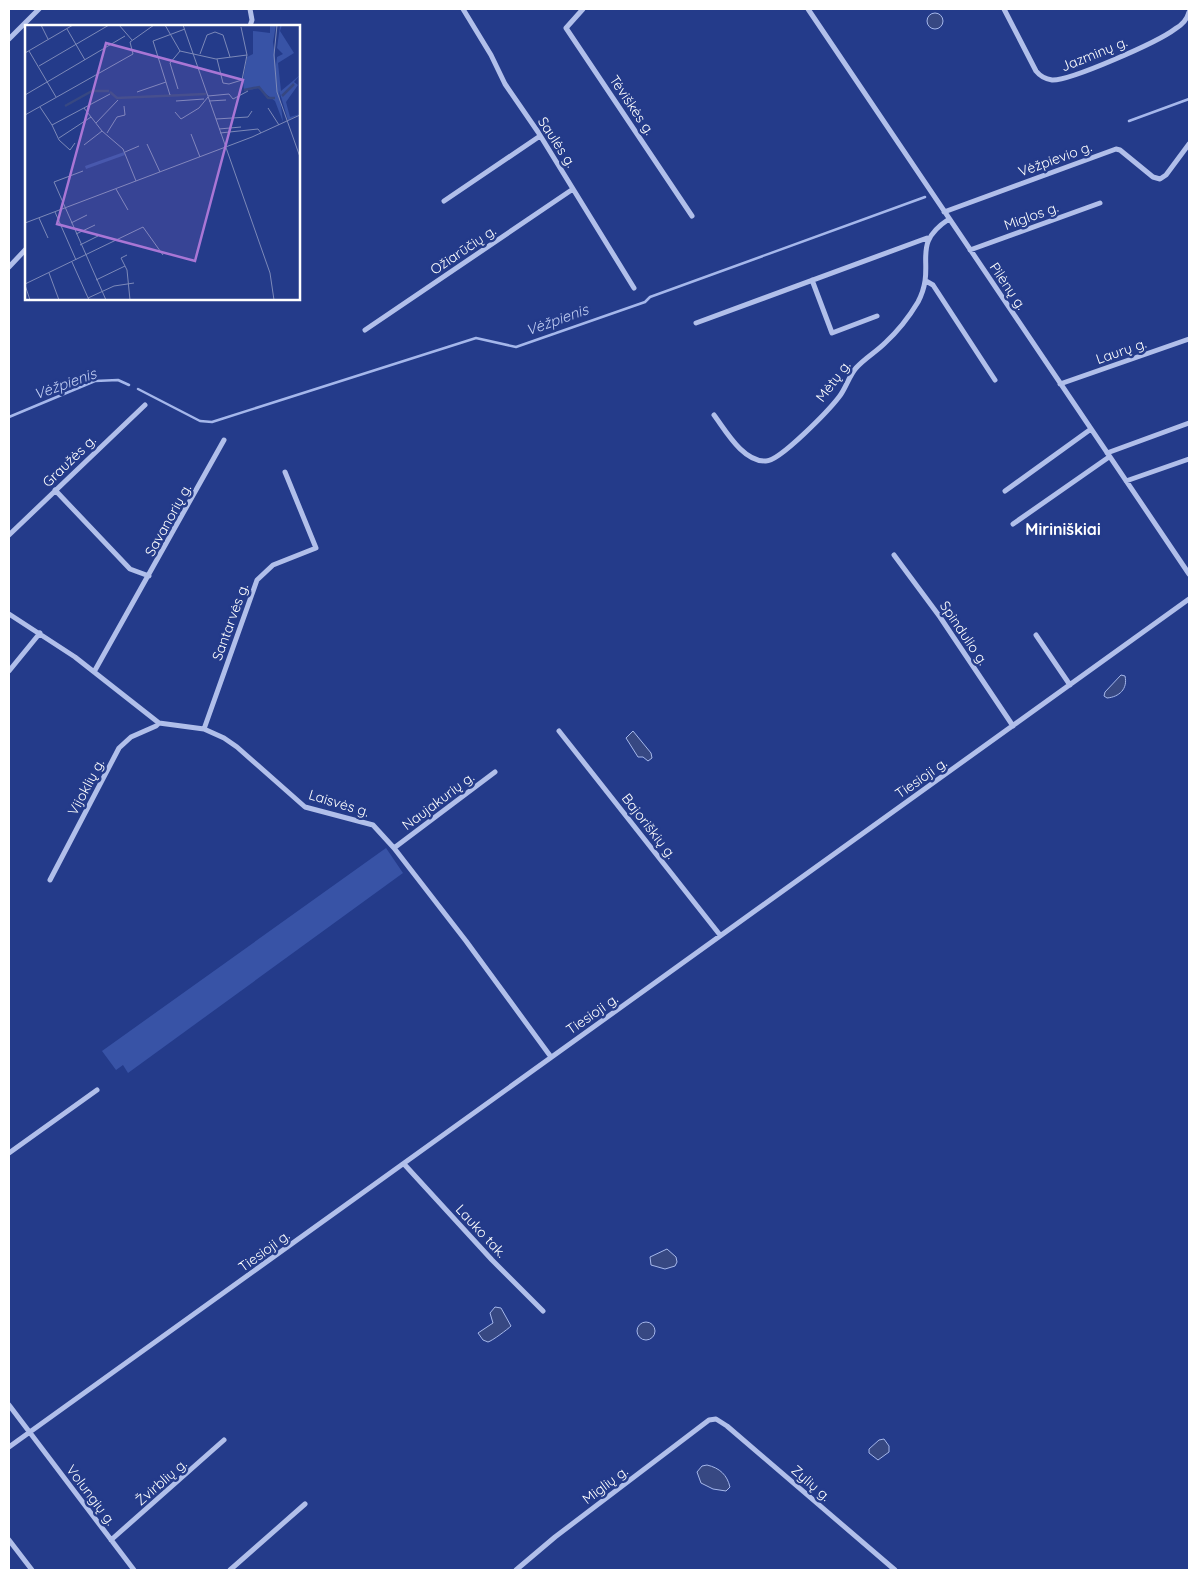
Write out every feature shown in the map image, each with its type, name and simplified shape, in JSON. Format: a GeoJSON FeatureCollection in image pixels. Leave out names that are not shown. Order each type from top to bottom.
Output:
{"type":"FeatureCollection","features":[{"type":"Feature","properties":{"kind":"street"},"geometry":{"type":"LineString","coordinates":[[9,40],[39,9]]}},
{"type":"Feature","properties":{"kind":"street"},"geometry":{"type":"LineString","coordinates":[[250,9],[252,20],[250,25]]}},
{"type":"Feature","properties":{"kind":"street","name":"Saulės g."},"geometry":{"type":"LineString","coordinates":[[463,9],[491,54],[505,84],[540,136],[634,288]]}},
{"type":"Feature","properties":{"kind":"street","name":"Tėviškės g."},"geometry":{"type":"LineString","coordinates":[[583,9],[566,28],[692,216]]}},
{"type":"Feature","properties":{"kind":"street","name":"Pilėnų g."},"geometry":{"type":"LineString","coordinates":[[808,9],[1189,574]]}},
{"type":"Feature","properties":{"kind":"street","name":"Jazminų g."},"geometry":{"type":"LineString","coordinates":[[1004,9],[1036,70],[1040,76],[1050,80],[1069,77],[1163,37],[1183,23],[1189,12]]}},
{"type":"Feature","properties":{"kind":"street"},"geometry":{"type":"LineString","coordinates":[[444,201],[540,136]]}},
{"type":"Feature","properties":{"kind":"street","name":"Vėžpievio g."},"geometry":{"type":"LineString","coordinates":[[944,212],[1116,149],[1160,179],[1166,175],[1189,144]]}},
{"type":"Feature","properties":{"kind":"street","name":"Ožiarūčių g."},"geometry":{"type":"LineString","coordinates":[[365,330],[573,189]]}},
{"type":"Feature","properties":{"kind":"street","name":"Miglos g."},"geometry":{"type":"LineString","coordinates":[[970,250],[1100,203]]}},
{"type":"Feature","properties":{"kind":"street"},"geometry":{"type":"LineString","coordinates":[[696,323],[928,238],[937,227],[950,219]]}},
{"type":"Feature","properties":{"kind":"street","name":"Mėtų g."},"geometry":{"type":"LineString","coordinates":[[714,415],[738,446],[751,458],[765,462],[782,455],[839,397],[854,370],[863,360],[884,344],[903,325],[917,302],[926,281],[925,247],[928,238]]}},
{"type":"Feature","properties":{"kind":"street"},"geometry":{"type":"LineString","coordinates":[[9,267],[25,250]]}},
{"type":"Feature","properties":{"kind":"street"},"geometry":{"type":"LineString","coordinates":[[812,280],[832,333],[877,316]]}},
{"type":"Feature","properties":{"kind":"street"},"geometry":{"type":"LineString","coordinates":[[926,281],[933,285],[995,380]]}},
{"type":"Feature","properties":{"kind":"street","name":"Laurų g."},"geometry":{"type":"LineString","coordinates":[[1060,384],[1189,339]]}},
{"type":"Feature","properties":{"kind":"street","name":"Graužės g."},"geometry":{"type":"LineString","coordinates":[[9,534],[145,404]]}},
{"type":"Feature","properties":{"kind":"street"},"geometry":{"type":"LineString","coordinates":[[1013,524],[1108,455],[1189,423]]}},
{"type":"Feature","properties":{"kind":"street"},"geometry":{"type":"LineString","coordinates":[[1005,491],[1091,429]]}},
{"type":"Feature","properties":{"kind":"street","name":"Savanorių g."},"geometry":{"type":"LineString","coordinates":[[55,490],[130,569],[149,576],[224,440]]}},
{"type":"Feature","properties":{"kind":"street"},"geometry":{"type":"LineString","coordinates":[[1126,481],[1189,459]]}},
{"type":"Feature","properties":{"kind":"street","name":"Santarvės g."},"geometry":{"type":"LineString","coordinates":[[204,729],[257,580],[273,565],[316,548],[285,472]]}},
{"type":"Feature","properties":{"kind":"street","name":"Spindulio g."},"geometry":{"type":"LineString","coordinates":[[894,555],[940,617],[1013,726]]}},
{"type":"Feature","properties":{"kind":"street"},"geometry":{"type":"LineString","coordinates":[[94,672],[149,576]]}},
{"type":"Feature","properties":{"kind":"street","name":"Tiesioji g."},"geometry":{"type":"LineString","coordinates":[[9,1447],[1189,600]]}},
{"type":"Feature","properties":{"kind":"street"},"geometry":{"type":"LineString","coordinates":[[9,614],[40,633],[94,672],[159,723]]}},
{"type":"Feature","properties":{"kind":"street"},"geometry":{"type":"LineString","coordinates":[[9,671],[40,633]]}},
{"type":"Feature","properties":{"kind":"street"},"geometry":{"type":"LineString","coordinates":[[1036,635],[1070,685]]}},
{"type":"Feature","properties":{"kind":"street","name":"Laisvės g."},"geometry":{"type":"LineString","coordinates":[[159,723],[204,729],[237,747],[305,807],[365,822],[381,832],[466,941],[551,1057]]}},
{"type":"Feature","properties":{"kind":"street","name":"Vijoklių g."},"geometry":{"type":"LineString","coordinates":[[50,880],[118,748],[124,741],[159,723]]}},
{"type":"Feature","properties":{"kind":"street","name":"Bajoriškių g."},"geometry":{"type":"LineString","coordinates":[[559,732],[720,935]]}},
{"type":"Feature","properties":{"kind":"street","name":"Naujakurių g."},"geometry":{"type":"LineString","coordinates":[[394,848],[494,772]]}},
{"type":"Feature","properties":{"kind":"street"},"geometry":{"type":"LineString","coordinates":[[9,1153],[97,1090]]}},
{"type":"Feature","properties":{"kind":"street","name":"Lauko tak."},"geometry":{"type":"LineString","coordinates":[[404,1164],[497,1265],[543,1311]]}},
{"type":"Feature","properties":{"kind":"street","name":"Volungių g."},"geometry":{"type":"LineString","coordinates":[[9,1405],[134,1570]]}},
{"type":"Feature","properties":{"kind":"street","name":"Zylių g."},"geometry":{"type":"LineString","coordinates":[[709,1420],[716,1419],[728,1426],[896,1570]]}},
{"type":"Feature","properties":{"kind":"street","name":"Miglių g."},"geometry":{"type":"LineString","coordinates":[[516,1570],[555,1537],[709,1420]]}},
{"type":"Feature","properties":{"kind":"street","name":"Žvirblių g."},"geometry":{"type":"LineString","coordinates":[[111,1540],[224,1440]]}},
{"type":"Feature","properties":{"kind":"street"},"geometry":{"type":"LineString","coordinates":[[230,1570],[305,1504]]}},
{"type":"Feature","properties":{"kind":"street"},"geometry":{"type":"LineString","coordinates":[[9,1540],[32,1570]]}},
{"type":"Feature","properties":{"kind":"shaded area"},"geometry":{"type":"Polygon","coordinates":[[[935,13],[941,15],[943,21],[941,27],[935,29],[929,27],[927,21],[929,15],[935,13]]]}},
{"type":"Feature","properties":{"kind":"shaded area"},"geometry":{"type":"Polygon","coordinates":[[[1121,675],[1125,676],[1126,681],[1122,692],[1107,698],[1104,696],[1105,692],[1121,675]]]}},
{"type":"Feature","properties":{"kind":"shaded area"},"geometry":{"type":"Polygon","coordinates":[[[633,731],[651,753],[652,758],[648,761],[643,757],[638,757],[626,738],[633,731]]]}},
{"type":"Feature","properties":{"kind":"shaded area"},"geometry":{"type":"Polygon","coordinates":[[[386,848],[403,873],[128,1073],[123,1065],[116,1070],[102,1051],[386,848]]]}},
{"type":"Feature","properties":{"kind":"shaded area"},"geometry":{"type":"Polygon","coordinates":[[[667,1249],[676,1257],[677,1262],[675,1266],[665,1269],[651,1265],[650,1257],[667,1249]]]}},
{"type":"Feature","properties":{"kind":"shaded area"},"geometry":{"type":"Polygon","coordinates":[[[495,1307],[501,1308],[511,1326],[488,1342],[483,1340],[478,1333],[493,1323],[490,1313],[495,1307]]]}},
{"type":"Feature","properties":{"kind":"shaded area"},"geometry":{"type":"Polygon","coordinates":[[[646,1322],[652,1325],[655,1331],[652,1337],[646,1340],[640,1337],[637,1331],[640,1325],[646,1322]]]}},
{"type":"Feature","properties":{"kind":"shaded area"},"geometry":{"type":"Polygon","coordinates":[[[884,1439],[889,1446],[889,1452],[878,1460],[869,1453],[869,1449],[879,1440],[884,1439]]]}},
{"type":"Feature","properties":{"kind":"shaded area"},"geometry":{"type":"Polygon","coordinates":[[[707,1465],[716,1468],[725,1476],[730,1487],[726,1491],[713,1489],[701,1483],[697,1472],[702,1466],[707,1465]]]}},
{"type":"Feature","properties":{"kind":"waterway","name":"Vėžpienis"},"geometry":{"type":"LineString","coordinates":[[1129,121],[1189,99]]}},
{"type":"Feature","properties":{"kind":"waterway","name":"Vėžpienis"},"geometry":{"type":"LineString","coordinates":[[138,389],[200,421],[212,422],[476,338],[516,347],[645,302],[650,297],[925,197]]}},
{"type":"Feature","properties":{"kind":"waterway","name":"Vėžpienis"},"geometry":{"type":"LineString","coordinates":[[9,417],[95,381],[118,380],[129,385]]}},
{"type":"Feature","properties":{"kind":"district","name":"Miriniškiai"},"geometry":{"type":"Point","coordinates":[1063,529]}}]}
